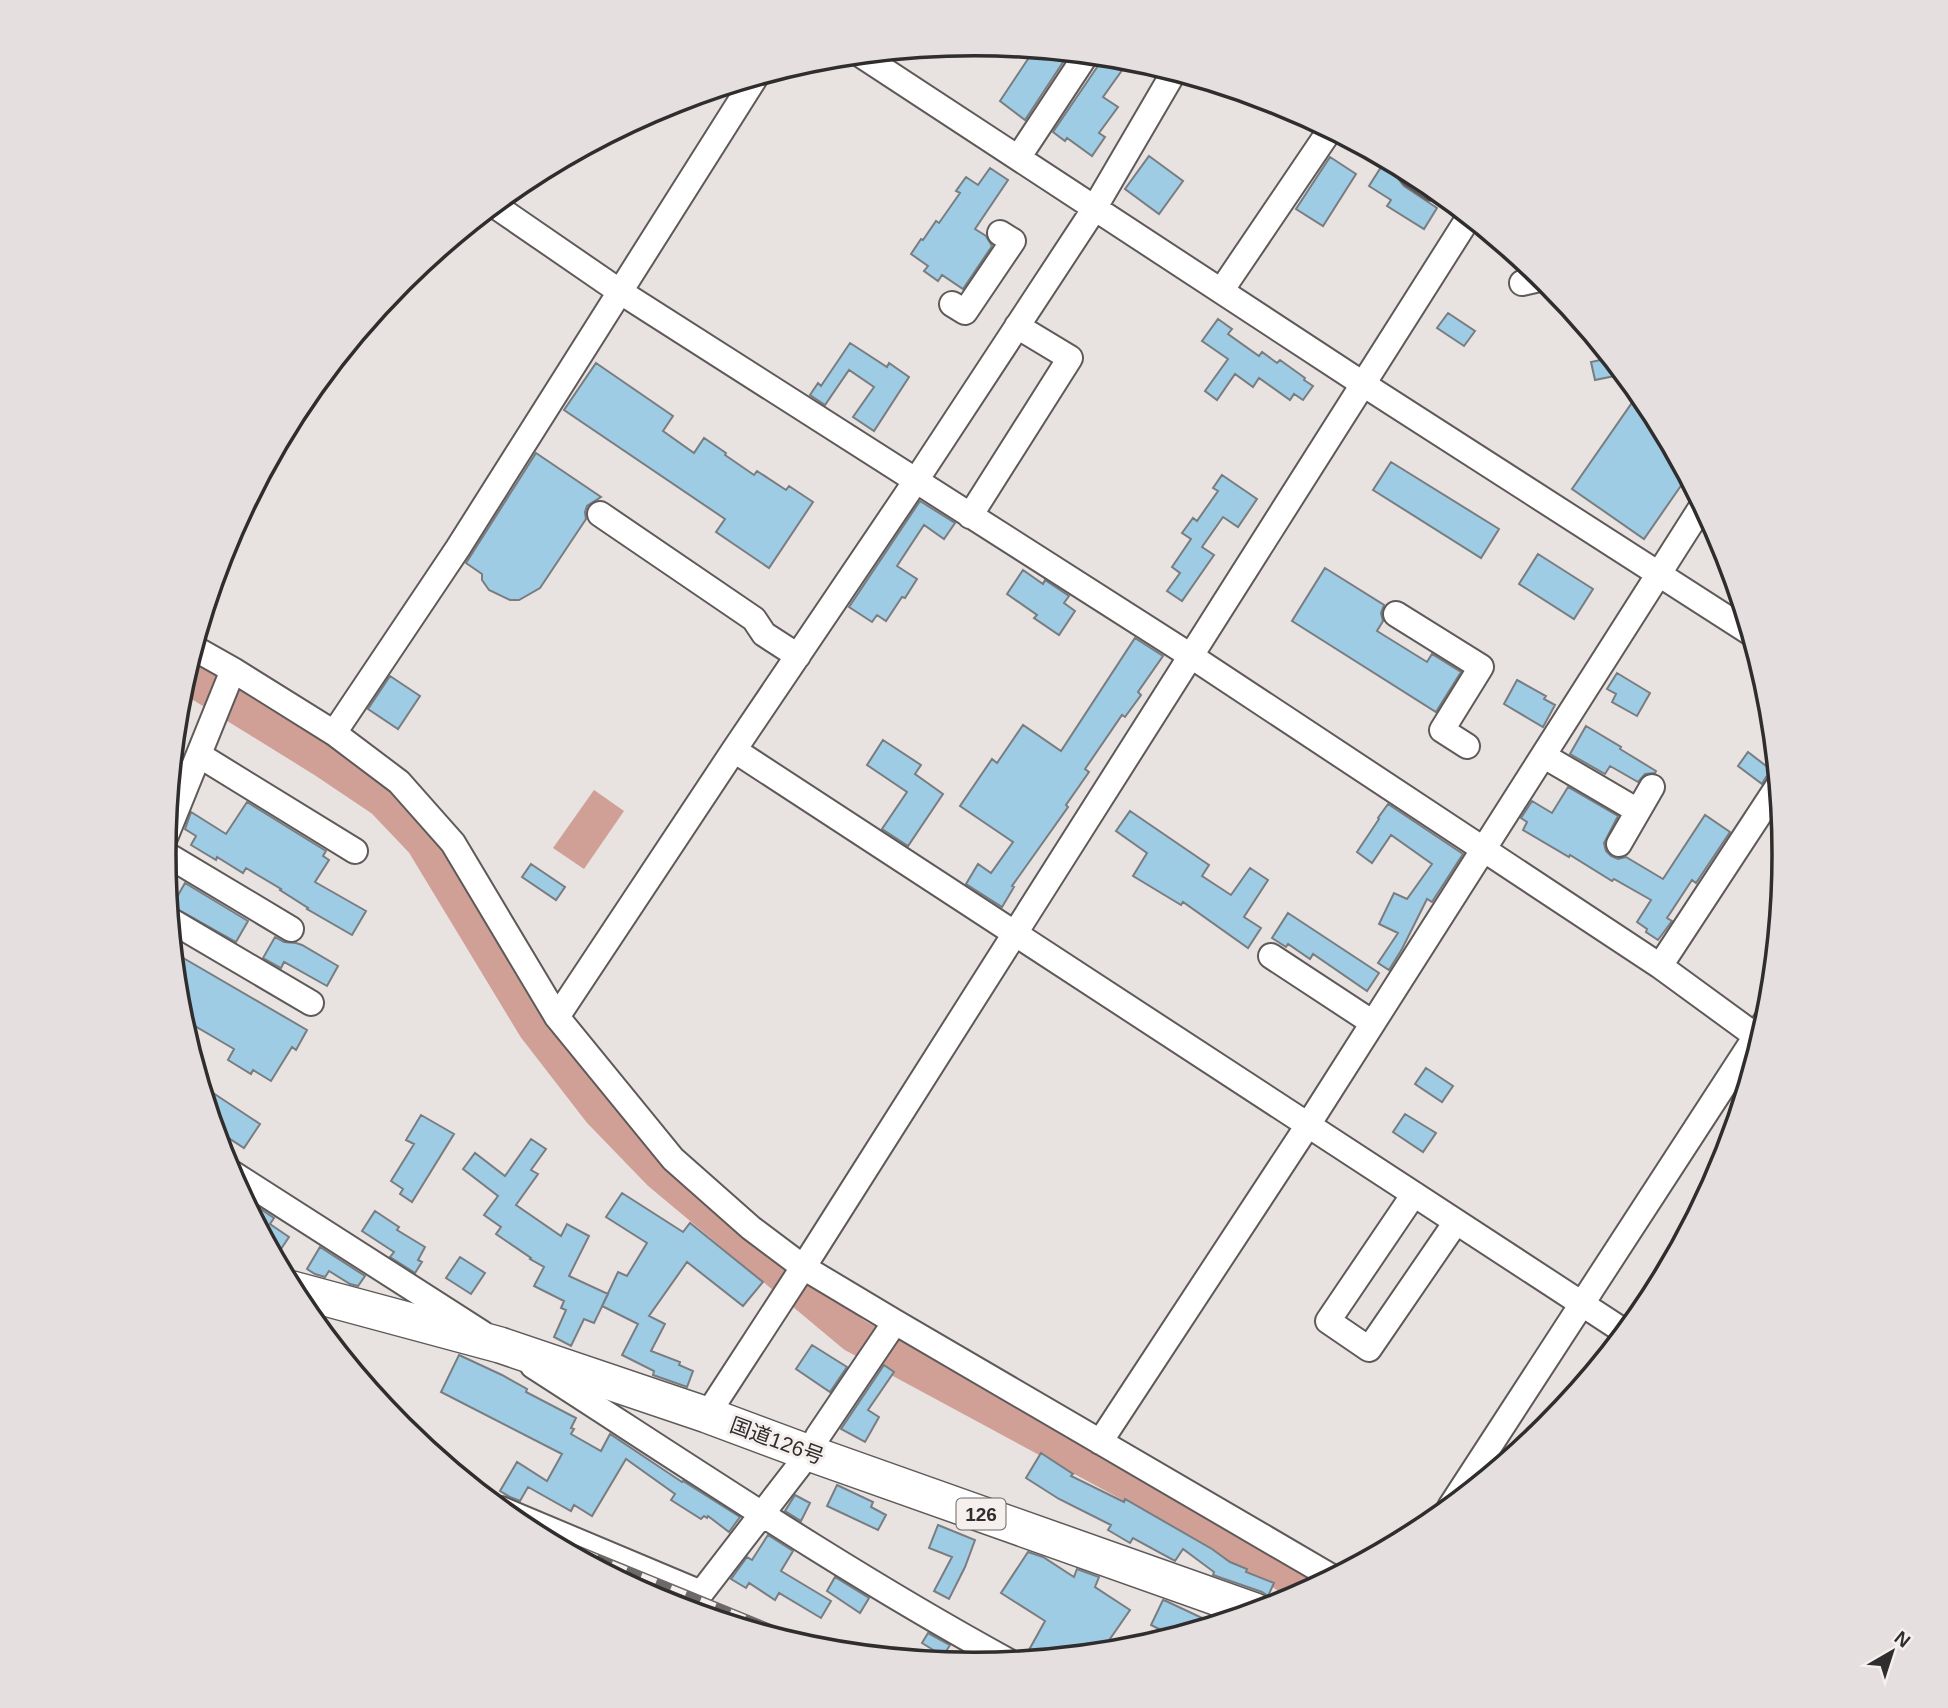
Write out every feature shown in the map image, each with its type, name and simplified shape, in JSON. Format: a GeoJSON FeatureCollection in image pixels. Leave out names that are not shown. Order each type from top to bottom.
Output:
{"type":"FeatureCollection","features":[{"type":"Feature","properties":{"kind":"highway","name":"国道126号"},"geometry":{"type":"LineString","coordinates":[[308,1293],[500,1345],[707,1415],[1241,1606]]}},
{"type":"Feature","properties":{"kind":"street"},"geometry":{"type":"LineString","coordinates":[[873,63],[1363,384],[1738,625]]}},
{"type":"Feature","properties":{"kind":"street"},"geometry":{"type":"LineString","coordinates":[[1018,158],[1080,63]]}},
{"type":"Feature","properties":{"kind":"street"},"geometry":{"type":"LineString","coordinates":[[557,1017],[1017,326],[1094,208],[1169,80]]}},
{"type":"Feature","properties":{"kind":"street"},"geometry":{"type":"LineString","coordinates":[[334,733],[458,548],[748,89]]}},
{"type":"Feature","properties":{"kind":"street"},"geometry":{"type":"LineString","coordinates":[[1221,291],[1325,137]]}},
{"type":"Feature","properties":{"kind":"street"},"geometry":{"type":"LineString","coordinates":[[502,211],[619,292],[1191,656],[1753,1027]]}},
{"type":"Feature","properties":{"kind":"street"},"geometry":{"type":"LineString","coordinates":[[707,1415],[1464,224]]}},
{"type":"Feature","properties":{"kind":"street"},"geometry":{"type":"LineString","coordinates":[[952,304],[965,312],[1013,242],[1000,233]]}},
{"type":"Feature","properties":{"kind":"street"},"geometry":{"type":"LineString","coordinates":[[970,516],[1070,358],[1017,326]]}},
{"type":"Feature","properties":{"kind":"street"},"geometry":{"type":"LineString","coordinates":[[600,514],[754,619],[764,634],[798,656]]}},
{"type":"Feature","properties":{"kind":"street"},"geometry":{"type":"LineString","coordinates":[[1100,1442],[1308,1125],[1696,515]]}},
{"type":"Feature","properties":{"kind":"street"},"geometry":{"type":"LineString","coordinates":[[1396,614],[1481,667],[1441,730],[1467,746]]}},
{"type":"Feature","properties":{"kind":"street"},"geometry":{"type":"LineString","coordinates":[[201,654],[230,676],[334,733],[399,782],[453,843],[557,1017],[673,1159],[751,1228],[803,1267],[1323,1572]]}},
{"type":"Feature","properties":{"kind":"street"},"geometry":{"type":"LineString","coordinates":[[179,792],[189,759],[217,710],[230,676]]}},
{"type":"Feature","properties":{"kind":"street"},"geometry":{"type":"LineString","coordinates":[[734,750],[1617,1327]]}},
{"type":"Feature","properties":{"kind":"street"},"geometry":{"type":"LineString","coordinates":[[1544,756],[1638,811]]}},
{"type":"Feature","properties":{"kind":"street"},"geometry":{"type":"LineString","coordinates":[[189,759],[355,851]]}},
{"type":"Feature","properties":{"kind":"street"},"geometry":{"type":"LineString","coordinates":[[1619,844],[1652,787]]}},
{"type":"Feature","properties":{"kind":"street"},"geometry":{"type":"LineString","coordinates":[[1660,966],[1770,799]]}},
{"type":"Feature","properties":{"kind":"street"},"geometry":{"type":"LineString","coordinates":[[176,860],[291,929]]}},
{"type":"Feature","properties":{"kind":"street"},"geometry":{"type":"LineString","coordinates":[[180,926],[311,1003]]}},
{"type":"Feature","properties":{"kind":"street"},"geometry":{"type":"LineString","coordinates":[[1271,956],[1373,1023]]}},
{"type":"Feature","properties":{"kind":"street"},"geometry":{"type":"LineString","coordinates":[[1466,1482],[1747,1054]]}},
{"type":"Feature","properties":{"kind":"street"},"geometry":{"type":"LineString","coordinates":[[247,1183],[762,1514],[938,1623],[990,1651]]}},
{"type":"Feature","properties":{"kind":"street"},"geometry":{"type":"LineString","coordinates":[[1414,1194],[1328,1321],[1369,1349],[1456,1222]]}},
{"type":"Feature","properties":{"kind":"street"},"geometry":{"type":"LineString","coordinates":[[694,1601],[809,1453],[895,1322]]}},
{"type":"Feature","properties":{"kind":"street"},"geometry":{"type":"LineString","coordinates":[[570,1542],[693,1600]]}},
{"type":"Feature","properties":{"kind":"shaded area"},"geometry":{"type":"Polygon","coordinates":[[[594,790],[624,811],[584,869],[553,848],[594,790]]]}},
{"type":"Feature","properties":{"kind":"building"},"geometry":{"type":"Polygon","coordinates":[[[1029,58],[1063,62],[1025,120],[1000,101],[1029,58]]]}},
{"type":"Feature","properties":{"kind":"building"},"geometry":{"type":"Polygon","coordinates":[[[1098,66],[1122,70],[1103,97],[1118,107],[1099,133],[1105,137],[1092,156],[1067,138],[1065,141],[1053,132],[1098,66]]]}},
{"type":"Feature","properties":{"kind":"building"},"geometry":{"type":"Polygon","coordinates":[[[1149,156],[1183,181],[1159,214],[1125,189],[1149,156]]]}},
{"type":"Feature","properties":{"kind":"building"},"geometry":{"type":"Polygon","coordinates":[[[1330,157],[1356,174],[1323,226],[1296,209],[1330,157]]]}},
{"type":"Feature","properties":{"kind":"building"},"geometry":{"type":"Polygon","coordinates":[[[990,168],[1008,180],[975,229],[986,236],[992,246],[963,289],[942,275],[938,281],[924,271],[928,266],[911,254],[936,221],[939,223],[960,193],[956,191],[966,177],[978,185],[990,168]]]}},
{"type":"Feature","properties":{"kind":"building"},"geometry":{"type":"Polygon","coordinates":[[[1381,168],[1437,208],[1424,229],[1387,206],[1391,200],[1369,186],[1381,168]]]}},
{"type":"Feature","properties":{"kind":"building"},"geometry":{"type":"Polygon","coordinates":[[[1448,313],[1475,331],[1464,346],[1437,328],[1448,313]]]}},
{"type":"Feature","properties":{"kind":"building"},"geometry":{"type":"Polygon","coordinates":[[[1218,319],[1232,329],[1228,334],[1259,356],[1262,352],[1277,363],[1280,360],[1305,378],[1304,380],[1313,386],[1303,400],[1294,394],[1290,400],[1259,378],[1253,387],[1235,374],[1217,400],[1205,391],[1228,359],[1202,341],[1218,319]]]}},
{"type":"Feature","properties":{"kind":"building"},"geometry":{"type":"Polygon","coordinates":[[[850,343],[887,367],[889,363],[909,377],[874,431],[853,417],[874,387],[849,370],[825,405],[810,395],[818,383],[821,386],[850,343]]]}},
{"type":"Feature","properties":{"kind":"building"},"geometry":{"type":"Polygon","coordinates":[[[1600,360],[1613,376],[1595,380],[1591,362],[1600,360]]]}},
{"type":"Feature","properties":{"kind":"building"},"geometry":{"type":"Polygon","coordinates":[[[596,363],[673,416],[663,431],[694,453],[704,438],[754,475],[757,471],[786,490],[789,486],[813,502],[769,568],[716,532],[725,519],[564,410],[596,363]]]}},
{"type":"Feature","properties":{"kind":"building"},"geometry":{"type":"Polygon","coordinates":[[[1632,403],[1681,485],[1644,539],[1572,489],[1632,403]]]}},
{"type":"Feature","properties":{"kind":"building"},"geometry":{"type":"Polygon","coordinates":[[[536,453],[601,497],[587,506],[586,519],[540,588],[519,600],[510,600],[489,590],[482,580],[482,574],[466,563],[536,453]]]}},
{"type":"Feature","properties":{"kind":"building"},"geometry":{"type":"Polygon","coordinates":[[[1391,462],[1499,529],[1481,558],[1373,490],[1391,462]]]}},
{"type":"Feature","properties":{"kind":"building"},"geometry":{"type":"Polygon","coordinates":[[[1222,475],[1257,499],[1238,527],[1223,517],[1202,547],[1214,555],[1182,601],[1167,591],[1180,573],[1172,567],[1191,539],[1182,533],[1193,518],[1197,521],[1218,491],[1213,488],[1222,475]]]}},
{"type":"Feature","properties":{"kind":"building"},"geometry":{"type":"Polygon","coordinates":[[[920,501],[955,523],[944,539],[924,525],[897,566],[917,579],[886,621],[877,615],[872,622],[849,607],[920,501]]]}},
{"type":"Feature","properties":{"kind":"building"},"geometry":{"type":"Polygon","coordinates":[[[1538,554],[1593,589],[1574,619],[1519,584],[1538,554]]]}},
{"type":"Feature","properties":{"kind":"building"},"geometry":{"type":"Polygon","coordinates":[[[1325,568],[1384,605],[1381,613],[1383,621],[1377,631],[1427,662],[1432,654],[1461,672],[1436,712],[1292,621],[1325,568]]]}},
{"type":"Feature","properties":{"kind":"building"},"geometry":{"type":"Polygon","coordinates":[[[1023,570],[1043,584],[1045,580],[1069,596],[1064,603],[1075,611],[1059,635],[1034,618],[1037,615],[1007,594],[1023,570]]]}},
{"type":"Feature","properties":{"kind":"building"},"geometry":{"type":"Polygon","coordinates":[[[1135,638],[1163,656],[1138,692],[1141,695],[1125,717],[1122,715],[1085,769],[1089,772],[1066,805],[1068,807],[1012,886],[1014,887],[1002,907],[966,884],[978,864],[991,873],[1013,842],[960,806],[992,759],[997,763],[1023,725],[1061,751],[1135,638]]]}},
{"type":"Feature","properties":{"kind":"building"},"geometry":{"type":"Polygon","coordinates":[[[1617,673],[1650,693],[1637,716],[1612,702],[1616,694],[1607,689],[1617,673]]]}},
{"type":"Feature","properties":{"kind":"building"},"geometry":{"type":"Polygon","coordinates":[[[390,676],[420,696],[398,729],[368,709],[390,676]]]}},
{"type":"Feature","properties":{"kind":"building"},"geometry":{"type":"Polygon","coordinates":[[[1517,680],[1546,696],[1544,699],[1555,705],[1543,727],[1504,704],[1517,680]]]}},
{"type":"Feature","properties":{"kind":"building"},"geometry":{"type":"Polygon","coordinates":[[[1586,726],[1621,747],[1620,749],[1656,771],[1655,773],[1645,774],[1638,782],[1610,766],[1605,774],[1570,754],[1586,726]]]}},
{"type":"Feature","properties":{"kind":"building"},"geometry":{"type":"Polygon","coordinates":[[[883,740],[921,765],[915,774],[943,794],[908,846],[882,829],[907,792],[867,765],[883,740]]]}},
{"type":"Feature","properties":{"kind":"building"},"geometry":{"type":"Polygon","coordinates":[[[1748,752],[1767,766],[1768,776],[1762,784],[1738,766],[1748,752]]]}},
{"type":"Feature","properties":{"kind":"building"},"geometry":{"type":"Polygon","coordinates":[[[1568,787],[1618,816],[1604,843],[1611,856],[1618,859],[1626,857],[1663,879],[1705,815],[1730,832],[1696,883],[1692,880],[1667,918],[1672,921],[1658,940],[1637,922],[1651,900],[1523,830],[1527,822],[1521,818],[1532,801],[1552,813],[1568,787]]]}},
{"type":"Feature","properties":{"kind":"building"},"geometry":{"type":"Polygon","coordinates":[[[247,802],[326,851],[323,856],[329,860],[315,882],[366,911],[352,935],[246,868],[243,873],[191,845],[196,836],[185,829],[191,812],[226,834],[247,802]]]}},
{"type":"Feature","properties":{"kind":"building"},"geometry":{"type":"Polygon","coordinates":[[[1388,804],[1463,854],[1432,902],[1427,899],[1389,970],[1378,963],[1398,933],[1379,924],[1394,893],[1407,899],[1432,864],[1391,835],[1372,863],[1357,852],[1388,804]]]}},
{"type":"Feature","properties":{"kind":"building"},"geometry":{"type":"Polygon","coordinates":[[[1130,811],[1209,865],[1202,876],[1231,895],[1250,868],[1268,880],[1244,917],[1261,928],[1248,948],[1183,902],[1181,905],[1133,876],[1147,853],[1116,831],[1130,811]]]}},
{"type":"Feature","properties":{"kind":"building"},"geometry":{"type":"Polygon","coordinates":[[[531,864],[565,887],[556,900],[522,877],[531,864]]]}},
{"type":"Feature","properties":{"kind":"building"},"geometry":{"type":"Polygon","coordinates":[[[185,883],[248,921],[236,942],[178,910],[178,896],[185,883]]]}},
{"type":"Feature","properties":{"kind":"building"},"geometry":{"type":"Polygon","coordinates":[[[1288,913],[1379,973],[1367,991],[1313,954],[1310,959],[1288,944],[1286,947],[1272,938],[1288,913]]]}},
{"type":"Feature","properties":{"kind":"building"},"geometry":{"type":"Polygon","coordinates":[[[275,937],[284,942],[302,945],[338,966],[327,986],[284,962],[281,968],[263,958],[275,937]]]}},
{"type":"Feature","properties":{"kind":"building"},"geometry":{"type":"Polygon","coordinates":[[[183,958],[307,1030],[296,1050],[292,1047],[271,1081],[253,1070],[251,1074],[228,1060],[234,1049],[195,1026],[183,958]]]}},
{"type":"Feature","properties":{"kind":"building"},"geometry":{"type":"Polygon","coordinates":[[[1426,1068],[1453,1086],[1442,1102],[1415,1084],[1426,1068]]]}},
{"type":"Feature","properties":{"kind":"building"},"geometry":{"type":"Polygon","coordinates":[[[212,1093],[260,1124],[244,1148],[229,1138],[212,1093]]]}},
{"type":"Feature","properties":{"kind":"building"},"geometry":{"type":"Polygon","coordinates":[[[1405,1114],[1436,1133],[1423,1152],[1393,1132],[1405,1114]]]}},
{"type":"Feature","properties":{"kind":"building"},"geometry":{"type":"Polygon","coordinates":[[[421,1115],[454,1134],[412,1202],[400,1194],[403,1189],[391,1181],[414,1144],[406,1140],[421,1115]]]}},
{"type":"Feature","properties":{"kind":"building"},"geometry":{"type":"Polygon","coordinates":[[[531,1139],[546,1149],[531,1170],[538,1174],[516,1205],[561,1236],[567,1224],[589,1236],[569,1276],[608,1294],[594,1323],[584,1319],[571,1346],[554,1337],[566,1310],[561,1308],[564,1301],[534,1286],[544,1267],[496,1234],[501,1227],[484,1215],[498,1196],[463,1169],[475,1153],[505,1176],[531,1139]]]}},
{"type":"Feature","properties":{"kind":"building"},"geometry":{"type":"Polygon","coordinates":[[[622,1193],[683,1232],[690,1223],[763,1282],[743,1306],[687,1262],[649,1316],[665,1324],[651,1351],[680,1362],[679,1365],[693,1371],[687,1387],[653,1375],[654,1371],[622,1355],[638,1324],[602,1306],[618,1272],[627,1276],[647,1243],[606,1217],[622,1193]]]}},
{"type":"Feature","properties":{"kind":"building"},"geometry":{"type":"Polygon","coordinates":[[[258,1208],[274,1218],[270,1224],[289,1237],[281,1249],[258,1208]]]}},
{"type":"Feature","properties":{"kind":"building"},"geometry":{"type":"Polygon","coordinates":[[[375,1211],[399,1227],[397,1230],[425,1247],[418,1260],[422,1262],[415,1273],[390,1257],[394,1252],[362,1231],[375,1211]]]}},
{"type":"Feature","properties":{"kind":"building"},"geometry":{"type":"Polygon","coordinates":[[[320,1247],[365,1276],[358,1286],[329,1271],[325,1277],[307,1269],[320,1247]]]}},
{"type":"Feature","properties":{"kind":"building"},"geometry":{"type":"Polygon","coordinates":[[[460,1257],[485,1273],[471,1294],[446,1278],[460,1257]]]}},
{"type":"Feature","properties":{"kind":"building"},"geometry":{"type":"Polygon","coordinates":[[[812,1345],[847,1367],[830,1392],[796,1369],[812,1345]]]}},
{"type":"Feature","properties":{"kind":"building"},"geometry":{"type":"Polygon","coordinates":[[[459,1355],[502,1375],[527,1389],[526,1392],[576,1418],[571,1434],[601,1451],[610,1434],[740,1517],[729,1532],[708,1516],[701,1519],[671,1500],[675,1494],[626,1459],[592,1516],[574,1505],[571,1511],[528,1487],[520,1501],[510,1497],[500,1491],[517,1462],[547,1481],[562,1454],[441,1392],[459,1355]]]}},
{"type":"Feature","properties":{"kind":"building"},"geometry":{"type":"Polygon","coordinates":[[[884,1365],[894,1372],[868,1410],[879,1417],[865,1442],[841,1429],[884,1365]]]}},
{"type":"Feature","properties":{"kind":"building"},"geometry":{"type":"Polygon","coordinates":[[[1041,1453],[1073,1474],[1071,1476],[1124,1502],[1125,1499],[1230,1562],[1247,1569],[1246,1572],[1274,1583],[1267,1596],[1213,1575],[1214,1572],[1183,1549],[1175,1561],[1133,1538],[1130,1543],[1108,1530],[1111,1525],[1059,1499],[1026,1478],[1041,1453]]]}},
{"type":"Feature","properties":{"kind":"building"},"geometry":{"type":"Polygon","coordinates":[[[837,1485],[873,1502],[871,1507],[886,1515],[878,1530],[827,1506],[837,1485]]]}},
{"type":"Feature","properties":{"kind":"building"},"geometry":{"type":"Polygon","coordinates":[[[795,1495],[810,1503],[801,1521],[785,1511],[795,1495]]]}},
{"type":"Feature","properties":{"kind":"building"},"geometry":{"type":"Polygon","coordinates":[[[938,1525],[975,1540],[949,1599],[934,1591],[952,1557],[929,1548],[938,1525]]]}},
{"type":"Feature","properties":{"kind":"building"},"geometry":{"type":"Polygon","coordinates":[[[768,1535],[793,1551],[781,1571],[831,1601],[821,1618],[779,1593],[775,1600],[749,1583],[746,1588],[731,1579],[747,1557],[752,1560],[768,1535]]]}},
{"type":"Feature","properties":{"kind":"building"},"geometry":{"type":"Polygon","coordinates":[[[1028,1552],[1043,1557],[1074,1577],[1077,1569],[1099,1577],[1095,1587],[1130,1610],[1112,1640],[1029,1650],[1045,1621],[1001,1593],[1028,1552]]]}},
{"type":"Feature","properties":{"kind":"building"},"geometry":{"type":"Polygon","coordinates":[[[835,1577],[869,1598],[860,1613],[827,1591],[835,1577]]]}},
{"type":"Feature","properties":{"kind":"building"},"geometry":{"type":"Polygon","coordinates":[[[1163,1600],[1203,1618],[1161,1630],[1151,1625],[1163,1600]]]}},
{"type":"Feature","properties":{"kind":"building"},"geometry":{"type":"Polygon","coordinates":[[[928,1633],[950,1645],[946,1651],[934,1650],[922,1643],[928,1633]]]}},
{"type":"Feature","properties":{"kind":"waterway"},"geometry":{"type":"LineString","coordinates":[[195,681],[383,800],[423,842],[535,1027],[600,1111],[660,1173],[854,1335],[1191,1517],[1298,1583]]}},
{"type":"Feature","properties":{"kind":"railway"},"geometry":{"type":"LineString","coordinates":[[599,1558],[753,1621]]}}]}
